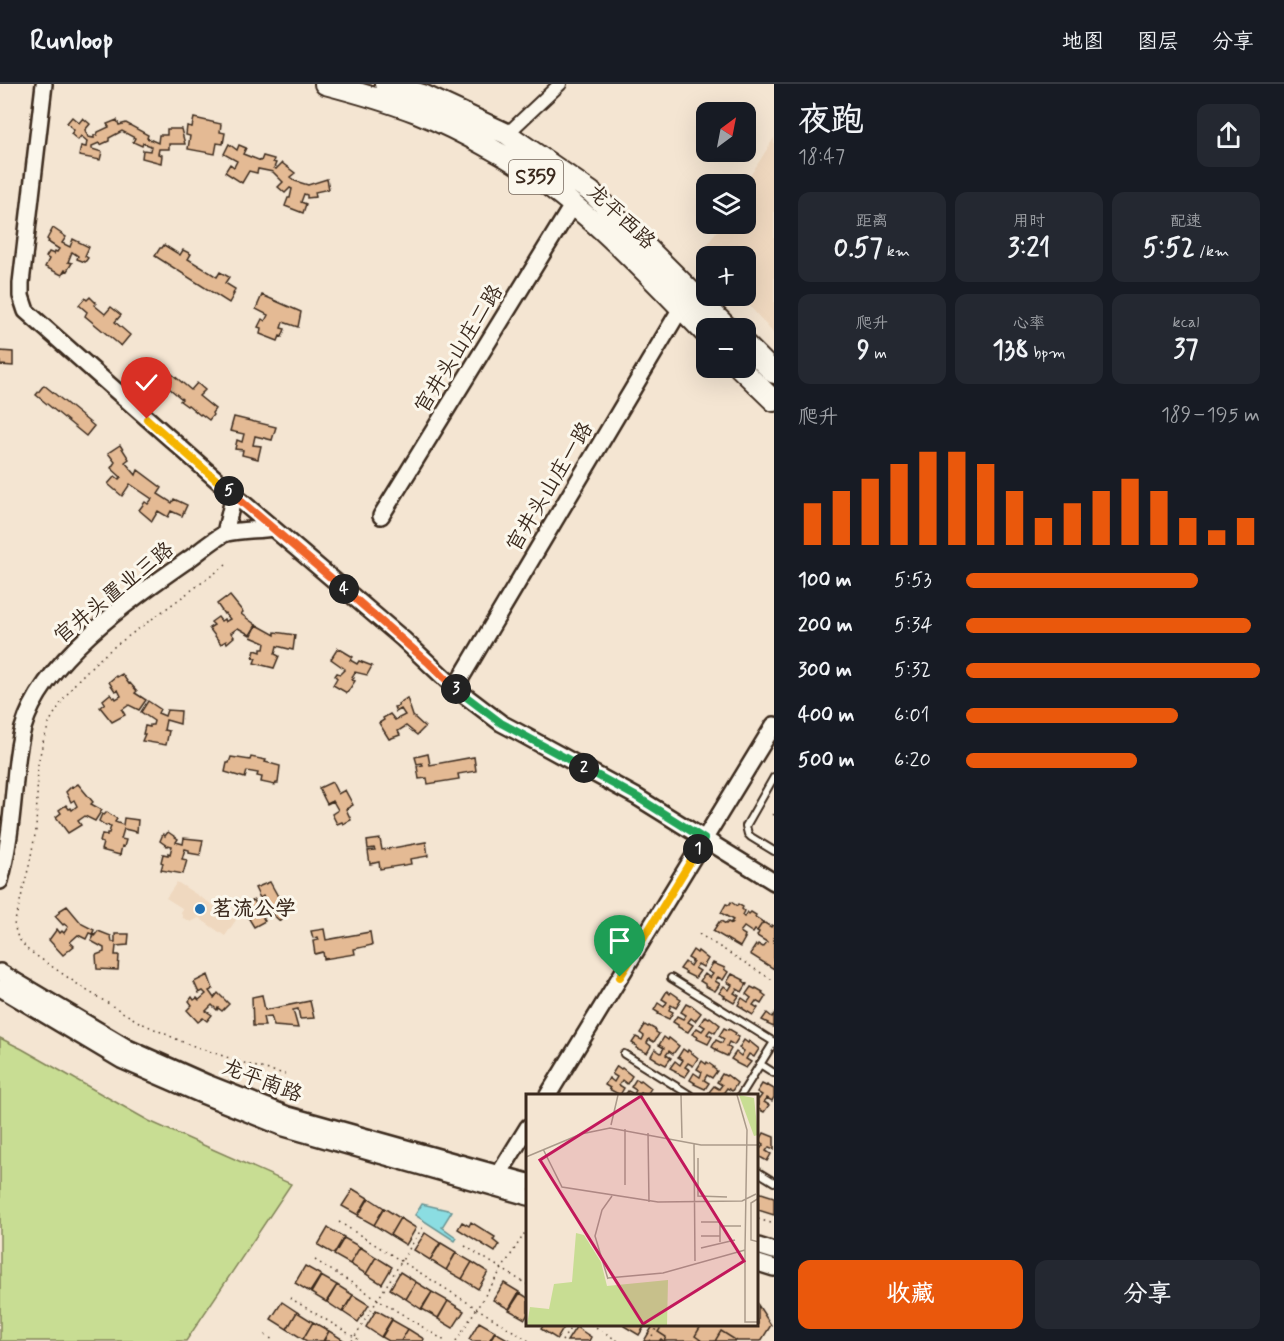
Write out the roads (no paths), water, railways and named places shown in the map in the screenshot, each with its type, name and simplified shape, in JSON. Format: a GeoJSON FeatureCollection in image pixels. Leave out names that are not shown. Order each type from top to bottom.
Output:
{"type":"FeatureCollection","features":[{"type":"Feature","properties":{"kind":"main road","name":"龙平西路"},"geometry":{"type":"LineString","coordinates":[[325,84],[416,112],[509,159],[573,204],[696,324]]}},
{"type":"Feature","properties":{"kind":"main road","name":"龙平西路"},"geometry":{"type":"LineString","coordinates":[[385,84],[423,95],[507,134],[591,192],[718,318]]}},
{"type":"Feature","properties":{"kind":"main road"},"geometry":{"type":"LineString","coordinates":[[756,355],[774,373]]}},
{"type":"Feature","properties":{"kind":"main road"},"geometry":{"type":"LineString","coordinates":[[750,378],[774,401]]}},
{"type":"Feature","properties":{"kind":"street"},"geometry":{"type":"LineString","coordinates":[[44,84],[21,283],[21,297],[26,311],[234,495],[403,639],[455,688],[501,723],[637,797],[774,882]]}},
{"type":"Feature","properties":{"kind":"street"},"geometry":{"type":"LineString","coordinates":[[507,134],[560,84]]}},
{"type":"Feature","properties":{"kind":"street","name":"官井头山庄二路"},"geometry":{"type":"LineString","coordinates":[[381,516],[573,204]]}},
{"type":"Feature","properties":{"kind":"street","name":"官井头山庄一路"},"geometry":{"type":"LineString","coordinates":[[455,688],[681,308]]}},
{"type":"Feature","properties":{"kind":"street"},"geometry":{"type":"LineString","coordinates":[[225,533],[234,495]]}},
{"type":"Feature","properties":{"kind":"street","name":"官井头置业三路"},"geometry":{"type":"LineString","coordinates":[[0,881],[7,853],[16,770],[24,727],[38,695],[62,662],[92,633],[225,533],[272,528]]}},
{"type":"Feature","properties":{"kind":"street"},"geometry":{"type":"LineString","coordinates":[[549,1094],[774,725]]}},
{"type":"Feature","properties":{"kind":"street","name":"龙平南路"},"geometry":{"type":"LineString","coordinates":[[0,972],[128,1048],[207,1083],[288,1115],[526,1181]]}},
{"type":"Feature","properties":{"kind":"street","name":"龙平南路"},"geometry":{"type":"LineString","coordinates":[[0,988],[122,1060],[284,1128],[526,1196]]}},
{"type":"Feature","properties":{"kind":"street"},"geometry":{"type":"LineString","coordinates":[[499,1174],[526,1130]]}},
{"type":"Feature","properties":{"kind":"street"},"geometry":{"type":"LineString","coordinates":[[759,1246],[774,1251]]}},
{"type":"Feature","properties":{"kind":"street"},"geometry":{"type":"LineString","coordinates":[[759,1263],[774,1268]]}},
{"type":"Feature","properties":{"kind":"lane"},"geometry":{"type":"LineString","coordinates":[[774,777],[746,826],[751,837],[774,851]]}},
{"type":"Feature","properties":{"kind":"lane"},"geometry":{"type":"LineString","coordinates":[[672,978],[774,1042],[742,1094]]}},
{"type":"Feature","properties":{"kind":"lane"},"geometry":{"type":"LineString","coordinates":[[624,1054],[688,1094]]}},
{"type":"Feature","properties":{"kind":"lane"},"geometry":{"type":"LineString","coordinates":[[760,1064],[774,1073]]}},
{"type":"Feature","properties":{"kind":"lane"},"geometry":{"type":"LineString","coordinates":[[759,1173],[774,1182]]}},
{"type":"Feature","properties":{"kind":"water"},"geometry":{"type":"Polygon","coordinates":[[[422,1204],[452,1211],[442,1227],[457,1238],[455,1241],[415,1215],[422,1204]]]}},
{"type":"Feature","properties":{"kind":"place","name":"茗流公学"},"geometry":{"type":"Point","coordinates":[200,909]}}]}
